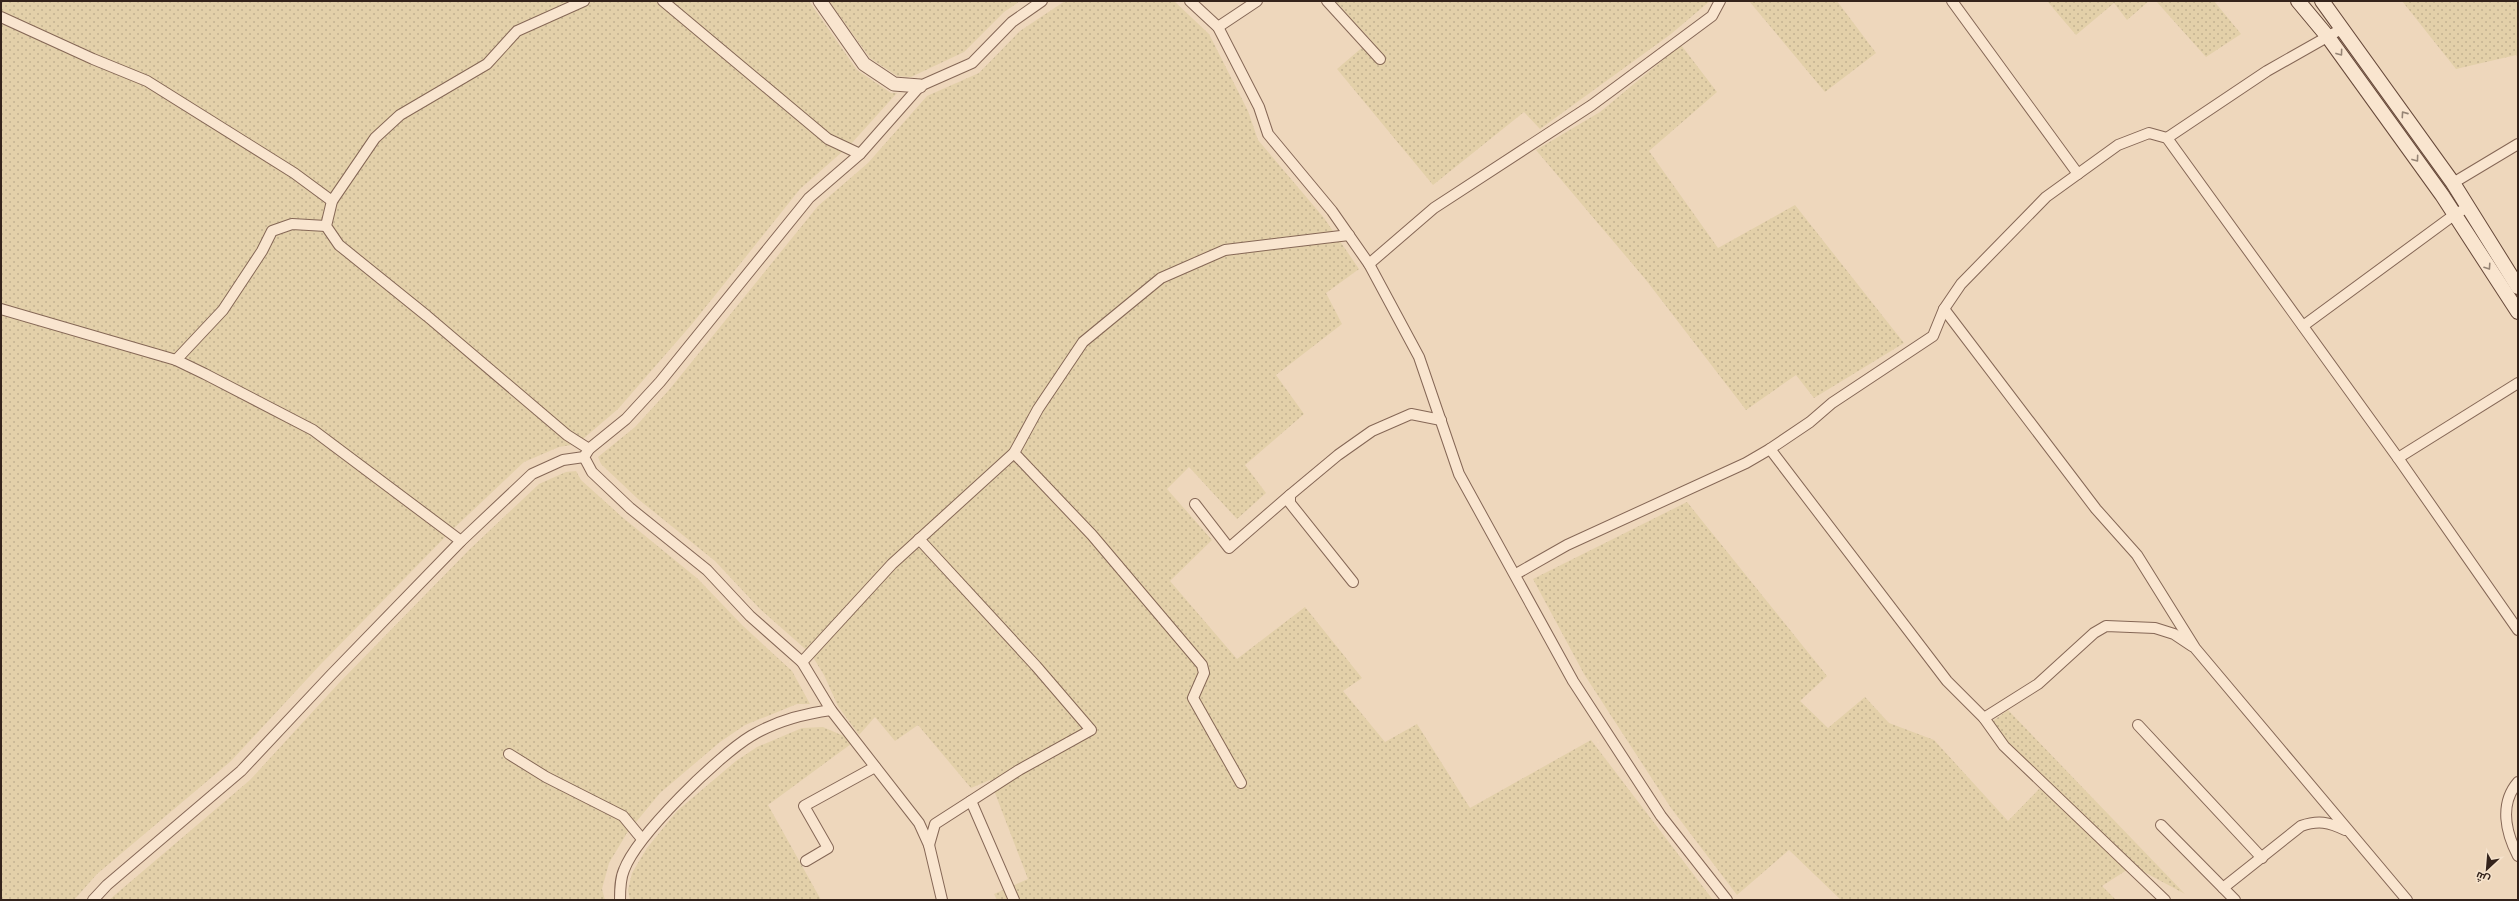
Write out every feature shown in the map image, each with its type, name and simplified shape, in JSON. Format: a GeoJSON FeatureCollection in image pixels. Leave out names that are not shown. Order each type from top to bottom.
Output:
{"type":"FeatureCollection","features":[{"type":"Feature","properties":{"kind":"main road"},"geometry":{"type":"LineString","coordinates":[[2322,1],[2343,28],[2453,183],[2518,287]]}},
{"type":"Feature","properties":{"kind":"main road"},"geometry":{"type":"LineString","coordinates":[[2301,2],[2328,37],[2454,215],[2518,312]]}},
{"type":"Feature","properties":{"kind":"street"},"geometry":{"type":"LineString","coordinates":[[584,1],[517,31],[487,64],[400,115],[375,138],[332,201],[326,226],[339,245],[427,316],[587,453],[592,472],[630,508],[707,570],[750,616],[802,662],[831,710],[920,822],[929,845],[942,900]]}},
{"type":"Feature","properties":{"kind":"street"},"geometry":{"type":"LineString","coordinates":[[664,1],[828,139],[860,154]]}},
{"type":"Feature","properties":{"kind":"street"},"geometry":{"type":"LineString","coordinates":[[820,1],[864,64],[894,84],[920,86]]}},
{"type":"Feature","properties":{"kind":"street"},"geometry":{"type":"LineString","coordinates":[[93,900],[107,884],[241,772],[331,675],[461,541],[532,474],[563,460],[587,453],[626,419],[660,382],[809,198],[860,154],[920,86],[972,63],[1012,22],[1042,1]]}},
{"type":"Feature","properties":{"kind":"street"},"geometry":{"type":"LineString","coordinates":[[1190,1],[1218,27],[1259,107],[1268,134],[1332,211],[1369,264],[1419,356],[1460,474],[1586,700],[1661,816],[1727,900]]}},
{"type":"Feature","properties":{"kind":"street"},"geometry":{"type":"LineString","coordinates":[[1218,27],[1257,1]]}},
{"type":"Feature","properties":{"kind":"street"},"geometry":{"type":"LineString","coordinates":[[1327,1],[1380,59]]}},
{"type":"Feature","properties":{"kind":"street"},"geometry":{"type":"LineString","coordinates":[[1369,264],[1434,208],[1592,105],[1712,16],[1719,1]]}},
{"type":"Feature","properties":{"kind":"street"},"geometry":{"type":"LineString","coordinates":[[1952,1],[2078,174]]}},
{"type":"Feature","properties":{"kind":"street"},"geometry":{"type":"LineString","coordinates":[[1,17],[147,81],[294,173],[332,201]]}},
{"type":"Feature","properties":{"kind":"street"},"geometry":{"type":"LineString","coordinates":[[2167,138],[2267,71],[2343,28]]}},
{"type":"Feature","properties":{"kind":"street"},"geometry":{"type":"LineString","coordinates":[[1516,574],[1567,545],[1746,463],[1810,422],[1832,402],[1932,336],[1944,309],[1961,284],[2046,197],[2118,145],[2149,133],[2167,138],[2398,458],[2518,630]]}},
{"type":"Feature","properties":{"kind":"street"},"geometry":{"type":"LineString","coordinates":[[2453,183],[2518,144]]}},
{"type":"Feature","properties":{"kind":"street"},"geometry":{"type":"LineString","coordinates":[[2303,326],[2454,215],[2468,207]]}},
{"type":"Feature","properties":{"kind":"street"},"geometry":{"type":"LineString","coordinates":[[176,360],[223,310],[262,251],[272,231],[292,224],[326,226]]}},
{"type":"Feature","properties":{"kind":"street"},"geometry":{"type":"LineString","coordinates":[[802,662],[892,564],[1014,453],[1038,409],[1083,342],[1161,278],[1225,250],[1349,235]]}},
{"type":"Feature","properties":{"kind":"street"},"geometry":{"type":"LineString","coordinates":[[1,309],[176,360],[313,430],[461,541]]}},
{"type":"Feature","properties":{"kind":"street"},"geometry":{"type":"LineString","coordinates":[[1944,309],[2096,509],[2137,555],[2195,648],[2407,900]]}},
{"type":"Feature","properties":{"kind":"street"},"geometry":{"type":"LineString","coordinates":[[2398,458],[2518,383]]}},
{"type":"Feature","properties":{"kind":"street"},"geometry":{"type":"LineString","coordinates":[[1194,504],[1229,548],[1338,455],[1372,431],[1411,414],[1441,420]]}},
{"type":"Feature","properties":{"kind":"street"},"geometry":{"type":"LineString","coordinates":[[1770,449],[1947,680],[1984,718],[2004,746],[2165,900]]}},
{"type":"Feature","properties":{"kind":"street"},"geometry":{"type":"LineString","coordinates":[[1014,453],[1092,535],[1202,664],[1204,673],[1193,698],[1241,783]]}},
{"type":"Feature","properties":{"kind":"street"},"geometry":{"type":"LineString","coordinates":[[1290,495],[1290,503],[1354,582]]}},
{"type":"Feature","properties":{"kind":"street"},"geometry":{"type":"LineString","coordinates":[[919,539],[1036,666],[1091,730],[1019,770],[935,824],[929,845]]}},
{"type":"Feature","properties":{"kind":"street"},"geometry":{"type":"LineString","coordinates":[[1984,718],[2038,684],[2094,633],[2106,626],[2155,628],[2174,634],[2195,648]]}},
{"type":"Feature","properties":{"kind":"street"},"geometry":{"type":"LineString","coordinates":[[620,900],[624,870],[642,839],[673,805],[729,753],[751,736],[799,714],[831,710]]}},
{"type":"Feature","properties":{"kind":"street"},"geometry":{"type":"LineString","coordinates":[[2138,725],[2262,858]]}},
{"type":"Feature","properties":{"kind":"street"},"geometry":{"type":"LineString","coordinates":[[509,754],[546,777],[623,816],[642,839]]}},
{"type":"Feature","properties":{"kind":"street"},"geometry":{"type":"LineString","coordinates":[[806,861],[828,848],[804,806],[875,766]]}},
{"type":"Feature","properties":{"kind":"street"},"geometry":{"type":"LineString","coordinates":[[2518,782],[2512,789],[2506,811],[2508,837],[2518,856]]}},
{"type":"Feature","properties":{"kind":"street"},"geometry":{"type":"LineString","coordinates":[[971,801],[1014,900]]}},
{"type":"Feature","properties":{"kind":"street"},"geometry":{"type":"LineString","coordinates":[[2223,888],[2301,826],[2314,822],[2329,822],[2349,832]]}},
{"type":"Feature","properties":{"kind":"street"},"geometry":{"type":"LineString","coordinates":[[2161,825],[2235,900]]}},
{"type":"Feature","properties":{"kind":"shaded area"},"geometry":{"type":"Polygon","coordinates":[[[1,1],[809,1],[857,70],[891,93],[897,93],[850,145],[800,189],[692,324],[618,409],[577,444],[559,447],[524,462],[451,531],[320,665],[231,761],[97,874],[74,900],[1,900],[1,1]]]}},
{"type":"Feature","properties":{"kind":"shaded area"},"geometry":{"type":"Polygon","coordinates":[[[829,1],[1020,1],[1004,12],[964,52],[911,77],[897,76],[870,58],[829,1]]]}},
{"type":"Feature","properties":{"kind":"shaded area"},"geometry":{"type":"Polygon","coordinates":[[[1065,1],[1174,1],[1209,34],[1248,111],[1258,140],[1324,218],[1359,269],[1326,293],[1342,324],[1276,375],[1304,414],[1245,465],[1266,493],[1237,519],[1189,467],[1167,489],[1212,540],[1170,581],[1237,659],[1305,607],[1362,678],[1343,691],[1385,742],[1417,724],[1470,808],[1591,740],[1713,900],[997,900],[994,894],[1028,879],[990,780],[971,788],[918,725],[895,741],[875,717],[859,735],[838,706],[824,675],[811,654],[759,608],[715,561],[638,499],[601,464],[598,457],[635,427],[669,390],[818,206],[868,163],[927,96],[979,73],[1020,31],[1065,1]]]}},
{"type":"Feature","properties":{"kind":"shaded area"},"geometry":{"type":"Polygon","coordinates":[[[1334,1],[1710,1],[1671,34],[1540,129],[1524,112],[1433,185],[1337,69],[1371,40],[1334,1]]]}},
{"type":"Feature","properties":{"kind":"shaded area"},"geometry":{"type":"Polygon","coordinates":[[[1749,1],[1837,1],[1876,53],[1825,92],[1749,1]]]}},
{"type":"Feature","properties":{"kind":"shaded area"},"geometry":{"type":"Polygon","coordinates":[[[2047,1],[2149,1],[2127,20],[2114,3],[2076,35],[2047,1]]]}},
{"type":"Feature","properties":{"kind":"shaded area"},"geometry":{"type":"Polygon","coordinates":[[[2156,1],[2214,1],[2241,34],[2206,57],[2156,1]]]}},
{"type":"Feature","properties":{"kind":"shaded area"},"geometry":{"type":"Polygon","coordinates":[[[2402,1],[2518,1],[2518,58],[2516,55],[2456,69],[2402,1]]]}},
{"type":"Feature","properties":{"kind":"shaded area"},"geometry":{"type":"Polygon","coordinates":[[[1681,45],[1717,92],[1649,151],[1718,248],[1795,205],[1904,343],[1814,398],[1796,375],[1746,410],[1646,280],[1536,150],[1600,112],[1681,45]]]}},
{"type":"Feature","properties":{"kind":"shaded area"},"geometry":{"type":"Polygon","coordinates":[[[576,471],[581,480],[622,517],[698,579],[742,625],[792,671],[810,704],[797,704],[745,725],[720,742],[660,793],[627,833],[609,863],[602,889],[605,900],[109,900],[250,780],[339,683],[469,550],[539,484],[566,472],[576,471]]]}},
{"type":"Feature","properties":{"kind":"shaded area"},"geometry":{"type":"Polygon","coordinates":[[[1687,502],[1827,676],[1800,701],[1828,728],[1865,697],[1889,723],[1934,740],[2008,821],[2043,785],[1986,726],[2008,710],[2185,894],[2133,866],[2102,886],[2116,900],[1841,900],[1789,850],[1737,895],[1671,808],[1584,674],[1533,579],[1687,502]]]}},
{"type":"Feature","properties":{"kind":"shaded area"},"geometry":{"type":"Polygon","coordinates":[[[823,727],[855,741],[768,805],[821,900],[630,900],[628,890],[632,873],[647,848],[677,811],[736,761],[757,747],[802,728],[823,727]]]}}]}
